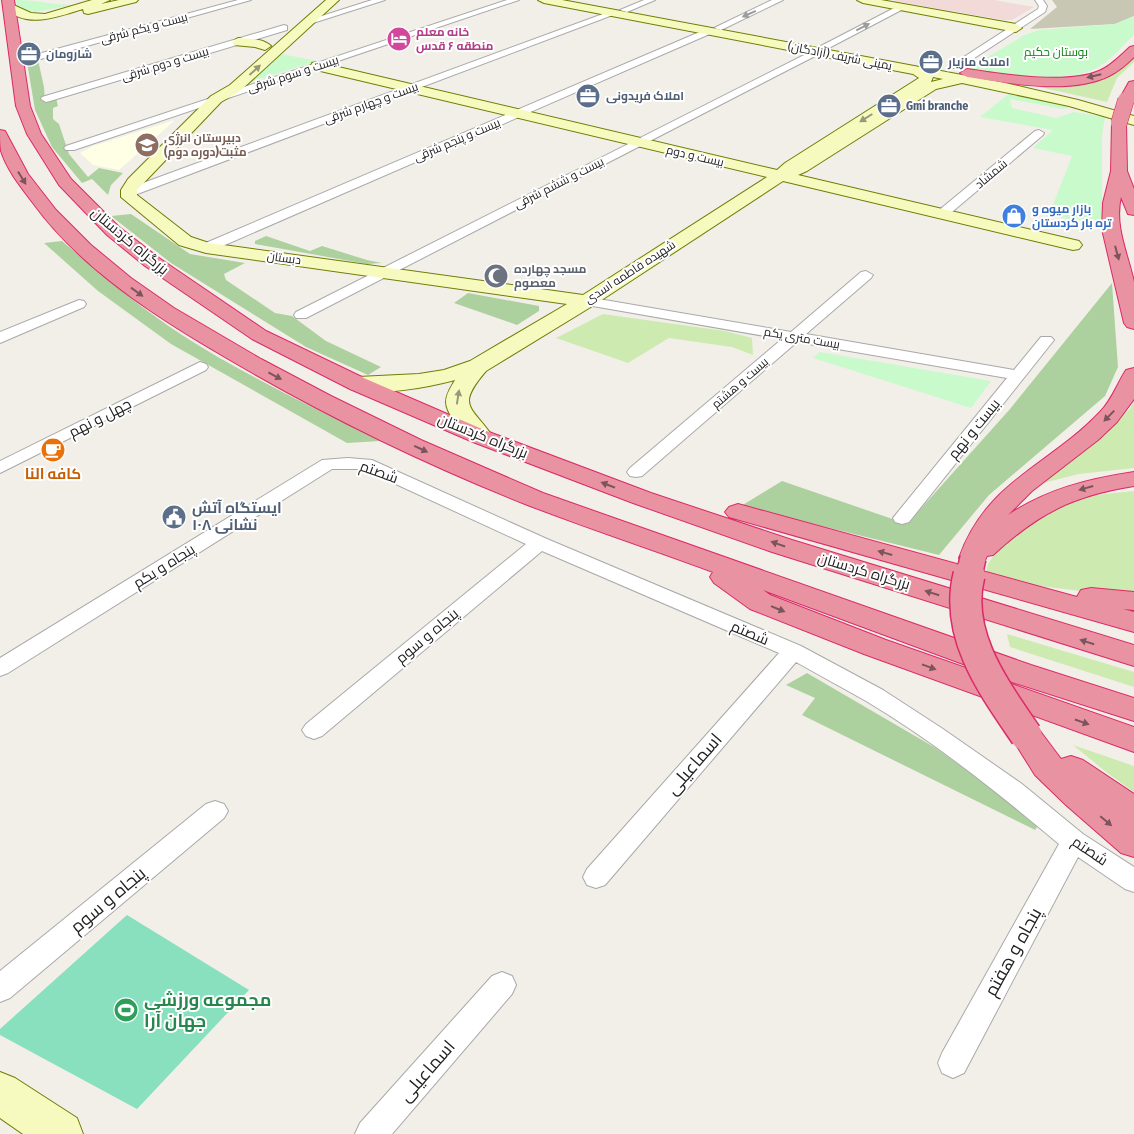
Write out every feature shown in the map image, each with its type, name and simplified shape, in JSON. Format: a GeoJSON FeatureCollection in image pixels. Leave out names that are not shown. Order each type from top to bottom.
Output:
{"type":"FeatureCollection","features":[{"type":"Feature","properties":{"kind":"highway","name":"بزرگراه کردستان"},"geometry":{"type":"LineString","coordinates":[[9,3],[23,106],[41,146],[65,182],[114,231],[152,262],[259,335],[358,384],[481,437],[642,498],[782,546],[1134,656]]}},
{"type":"Feature","properties":{"kind":"highway"},"geometry":{"type":"LineString","coordinates":[[962,73],[1050,80],[1090,77],[1109,71],[1134,50]]}},
{"type":"Feature","properties":{"kind":"highway"},"geometry":{"type":"LineString","coordinates":[[1134,85],[1119,171],[1111,203],[1111,229],[1129,289],[1134,323]]}},
{"type":"Feature","properties":{"kind":"highway"},"geometry":{"type":"LineString","coordinates":[[0,134],[6,150],[23,182],[69,234],[133,290],[226,350],[352,416],[467,471],[534,498],[1020,673],[1134,710]]}},
{"type":"Feature","properties":{"kind":"highway"},"geometry":{"type":"LineString","coordinates":[[1119,171],[1134,210]]}},
{"type":"Feature","properties":{"kind":"highway"},"geometry":{"type":"LineString","coordinates":[[1134,375],[1130,390],[1111,414],[1077,444],[1024,485],[997,511],[988,523],[973,558],[965,594],[968,632],[979,661],[999,696],[1047,766],[1106,821],[1134,843]]}},
{"type":"Feature","properties":{"kind":"highway"},"geometry":{"type":"LineString","coordinates":[[973,558],[1022,515],[1042,504],[1067,493],[1102,483],[1134,479]]}},
{"type":"Feature","properties":{"kind":"highway"},"geometry":{"type":"LineString","coordinates":[[642,498],[710,504],[1006,588],[1134,622]]}},
{"type":"Feature","properties":{"kind":"highway"},"geometry":{"type":"LineString","coordinates":[[692,555],[760,602],[875,647],[1134,740]]}},
{"type":"Feature","properties":{"kind":"highway"},"geometry":{"type":"LineString","coordinates":[[1006,588],[1134,601]]}},
{"type":"Feature","properties":{"kind":"highway"},"geometry":{"type":"LineString","coordinates":[[1026,735],[1090,784],[1134,812]]}},
{"type":"Feature","properties":{"kind":"street"},"geometry":{"type":"LineString","coordinates":[[9,3],[19,12],[33,17],[56,15],[71,8],[104,0]]}},
{"type":"Feature","properties":{"kind":"street"},"geometry":{"type":"LineString","coordinates":[[38,24],[132,0]]}},
{"type":"Feature","properties":{"kind":"street","name":"بیست و یکم شرقی"},"geometry":{"type":"LineString","coordinates":[[41,56],[247,0]]}},
{"type":"Feature","properties":{"kind":"street"},"geometry":{"type":"LineString","coordinates":[[216,99],[220,88],[284,28],[320,5],[333,0]]}},
{"type":"Feature","properties":{"kind":"street"},"geometry":{"type":"LineString","coordinates":[[284,28],[381,0]]}},
{"type":"Feature","properties":{"kind":"street","name":"بیست و سوم شرقی"},"geometry":{"type":"LineString","coordinates":[[70,148],[515,0]]}},
{"type":"Feature","properties":{"kind":"street","name":"یمینی شریف (آزادگان)"},"geometry":{"type":"LineString","coordinates":[[544,0],[619,12],[819,50],[962,73],[1130,106]]}},
{"type":"Feature","properties":{"kind":"street","name":"یمینی شریف (آزادگان)"},"geometry":{"type":"LineString","coordinates":[[570,0],[619,12]]}},
{"type":"Feature","properties":{"kind":"street","name":"بیست و چهارم شرقی"},"geometry":{"type":"LineString","coordinates":[[128,193],[651,0]]}},
{"type":"Feature","properties":{"kind":"street","name":"بیست و پنجم شرقی"},"geometry":{"type":"LineString","coordinates":[[206,248],[779,0]]}},
{"type":"Feature","properties":{"kind":"street"},"geometry":{"type":"LineString","coordinates":[[863,0],[879,1],[1018,27]]}},
{"type":"Feature","properties":{"kind":"street","name":"شهیده فاطمه اسدی"},"geometry":{"type":"LineString","coordinates":[[478,366],[587,301],[925,79],[962,73],[1044,8],[1039,0]]}},
{"type":"Feature","properties":{"kind":"street"},"geometry":{"type":"LineString","coordinates":[[879,1],[1018,27]]}},
{"type":"Feature","properties":{"kind":"street"},"geometry":{"type":"LineString","coordinates":[[320,5],[339,12]]}},
{"type":"Feature","properties":{"kind":"street"},"geometry":{"type":"LineString","coordinates":[[128,193],[134,182],[216,99],[235,88],[310,21],[320,5]]}},
{"type":"Feature","properties":{"kind":"street","name":"بیست و ششم شرقی"},"geometry":{"type":"LineString","coordinates":[[301,315],[903,7]]}},
{"type":"Feature","properties":{"kind":"street"},"geometry":{"type":"LineString","coordinates":[[71,8],[86,12]]}},
{"type":"Feature","properties":{"kind":"street","name":"بیست و دوم شرقی"},"geometry":{"type":"LineString","coordinates":[[46,99],[284,28]]}},
{"type":"Feature","properties":{"kind":"street"},"geometry":{"type":"LineString","coordinates":[[238,42],[258,43],[265,46]]}},
{"type":"Feature","properties":{"kind":"street","name":"یمینی شریف (آزادگان)"},"geometry":{"type":"LineString","coordinates":[[819,50],[925,79],[962,73],[1048,96],[1127,122]]}},
{"type":"Feature","properties":{"kind":"street","name":"بیست و دوم"},"geometry":{"type":"LineString","coordinates":[[317,66],[1073,245]]}},
{"type":"Feature","properties":{"kind":"street","name":"شمشاد"},"geometry":{"type":"LineString","coordinates":[[942,214],[1040,133]]}},
{"type":"Feature","properties":{"kind":"street","name":"دبستان"},"geometry":{"type":"LineString","coordinates":[[128,193],[129,197],[138,206],[186,242],[206,248],[587,301]]}},
{"type":"Feature","properties":{"kind":"street","name":"بیست و هشتم"},"geometry":{"type":"LineString","coordinates":[[636,472],[866,275]]}},
{"type":"Feature","properties":{"kind":"street","name":"بیست متری یکم"},"geometry":{"type":"LineString","coordinates":[[587,301],[1017,375]]}},
{"type":"Feature","properties":{"kind":"street"},"geometry":{"type":"LineString","coordinates":[[0,338],[79,304]]}},
{"type":"Feature","properties":{"kind":"street","name":"بیست و نهم"},"geometry":{"type":"LineString","coordinates":[[902,518],[1046,340]]}},
{"type":"Feature","properties":{"kind":"street"},"geometry":{"type":"LineString","coordinates":[[358,384],[395,384],[434,380],[478,366]]}},
{"type":"Feature","properties":{"kind":"street"},"geometry":{"type":"LineString","coordinates":[[478,366],[461,386],[457,395],[457,405],[462,416],[481,437]]}},
{"type":"Feature","properties":{"kind":"street","name":"چهل و نهم"},"geometry":{"type":"LineString","coordinates":[[0,468],[200,367]]}},
{"type":"Feature","properties":{"kind":"street","name":"شصتم"},"geometry":{"type":"LineString","coordinates":[[328,464],[366,464],[540,543],[793,652],[875,696],[934,735],[1013,791],[1074,841],[1134,881]]}},
{"type":"Feature","properties":{"kind":"street","name":"پنجاه و یکم"},"geometry":{"type":"LineString","coordinates":[[0,668],[328,464]]}},
{"type":"Feature","properties":{"kind":"street","name":"پنجاه و سوم"},"geometry":{"type":"LineString","coordinates":[[314,730],[540,543]]}},
{"type":"Feature","properties":{"kind":"street","name":"اسماعیلی"},"geometry":{"type":"LineString","coordinates":[[596,877],[793,652]]}},
{"type":"Feature","properties":{"kind":"street","name":"پنجاه و سوم"},"geometry":{"type":"LineString","coordinates":[[0,988],[216,811]]}},
{"type":"Feature","properties":{"kind":"street","name":"پنجاه و هفتم"},"geometry":{"type":"LineString","coordinates":[[953,1063],[1074,841]]}},
{"type":"Feature","properties":{"kind":"street","name":"اسماعیلی"},"geometry":{"type":"LineString","coordinates":[[371,1134],[502,985]]}},
{"type":"Feature","properties":{"kind":"street"},"geometry":{"type":"LineString","coordinates":[[0,1093],[61,1134]]}},
{"type":"Feature","properties":{"kind":"shaded area"},"geometry":{"type":"Polygon","coordinates":[[[994,0],[1034,7],[1012,20],[1003,20],[894,1],[994,0]]]}},
{"type":"Feature","properties":{"kind":"shaded area"},"geometry":{"type":"Polygon","coordinates":[[[1052,0],[1134,0],[1134,16],[1115,24],[1030,29],[1057,7],[1052,0]]]}},
{"type":"Feature","properties":{"kind":"shaded area"},"geometry":{"type":"Polygon","coordinates":[[[175,120],[119,170],[93,165],[80,153],[93,146],[175,120]]]}},
{"type":"Feature","properties":{"kind":"green space"},"geometry":{"type":"Polygon","coordinates":[[[16,0],[73,5],[34,12],[17,7],[16,0]]]}},
{"type":"Feature","properties":{"kind":"green space","name":"بوستان حکیم"},"geometry":{"type":"Polygon","coordinates":[[[1134,16],[1134,35],[1104,63],[1086,72],[1053,78],[1035,78],[967,70],[1024,35],[1039,30],[1115,24],[1134,16]]]}},
{"type":"Feature","properties":{"kind":"green space"},"geometry":{"type":"Polygon","coordinates":[[[24,44],[35,46],[44,87],[45,101],[56,98],[58,106],[53,108],[53,119],[59,124],[69,154],[88,177],[99,168],[123,173],[111,185],[108,195],[92,179],[82,183],[52,147],[35,110],[24,44]]]}},
{"type":"Feature","properties":{"kind":"green space"},"geometry":{"type":"Polygon","coordinates":[[[282,54],[317,61],[250,82],[282,54]]]}},
{"type":"Feature","properties":{"kind":"green space"},"geometry":{"type":"Polygon","coordinates":[[[1134,54],[1134,62],[1117,78],[1107,102],[1017,82],[1089,80],[1134,54]]]}},
{"type":"Feature","properties":{"kind":"green space"},"geometry":{"type":"Polygon","coordinates":[[[1010,93],[1069,107],[1063,109],[1010,99],[1012,108],[1056,118],[1074,112],[1105,117],[1102,135],[1102,220],[1068,219],[1049,215],[1072,156],[1033,148],[1053,130],[980,117],[1010,93]]]}},
{"type":"Feature","properties":{"kind":"green space"},"geometry":{"type":"Polygon","coordinates":[[[131,214],[190,254],[245,263],[224,274],[226,280],[275,313],[292,316],[326,341],[381,367],[368,375],[306,347],[171,263],[111,216],[131,214]]]}},
{"type":"Feature","properties":{"kind":"green space"},"geometry":{"type":"Polygon","coordinates":[[[266,236],[310,251],[322,246],[382,263],[367,264],[255,244],[255,241],[266,236]]]}},
{"type":"Feature","properties":{"kind":"green space"},"geometry":{"type":"Polygon","coordinates":[[[62,241],[135,302],[182,335],[254,377],[380,441],[347,443],[171,344],[98,291],[44,243],[62,241]]]}},
{"type":"Feature","properties":{"kind":"green space"},"geometry":{"type":"Polygon","coordinates":[[[1112,283],[1118,367],[1105,396],[989,495],[939,555],[741,506],[782,481],[907,524],[1010,409],[1112,283]]]}},
{"type":"Feature","properties":{"kind":"green space"},"geometry":{"type":"Polygon","coordinates":[[[468,293],[539,306],[539,311],[517,325],[454,303],[468,293]]]}},
{"type":"Feature","properties":{"kind":"green space"},"geometry":{"type":"Polygon","coordinates":[[[603,314],[725,331],[752,338],[753,355],[732,347],[669,338],[628,363],[556,338],[603,314]]]}},
{"type":"Feature","properties":{"kind":"green space"},"geometry":{"type":"Polygon","coordinates":[[[820,352],[991,381],[971,408],[813,358],[820,352]]]}},
{"type":"Feature","properties":{"kind":"green space"},"geometry":{"type":"Polygon","coordinates":[[[1134,401],[1134,468],[1079,474],[1039,484],[1130,409],[1134,401]]]}},
{"type":"Feature","properties":{"kind":"green space"},"geometry":{"type":"Polygon","coordinates":[[[1134,491],[1134,595],[1080,591],[984,579],[988,564],[1001,544],[1038,513],[1094,495],[1134,491]]]}},
{"type":"Feature","properties":{"kind":"green space"},"geometry":{"type":"Polygon","coordinates":[[[1007,634],[1134,672],[1134,687],[1010,647],[1007,634]]]}},
{"type":"Feature","properties":{"kind":"green space"},"geometry":{"type":"Polygon","coordinates":[[[807,673],[934,747],[1040,823],[1035,830],[802,715],[815,698],[786,685],[807,673]]]}},
{"type":"Feature","properties":{"kind":"green space"},"geometry":{"type":"Polygon","coordinates":[[[1073,745],[1134,766],[1134,792],[1106,772],[1073,745]]]}},
{"type":"Feature","properties":{"kind":"green space","name":"مجموعه ورزشی جهان آرا"},"geometry":{"type":"Polygon","coordinates":[[[127,915],[249,990],[137,1109],[0,1035],[0,1029],[127,915]]]}},
{"type":"Feature","properties":{"kind":"place","name":"خانه معلم منطقه ۶ قدس"},"geometry":{"type":"Point","coordinates":[399,39]}},
{"type":"Feature","properties":{"kind":"place","name":"شارومان"},"geometry":{"type":"Point","coordinates":[29,54]}},
{"type":"Feature","properties":{"kind":"place","name":"املاک مازیار"},"geometry":{"type":"Point","coordinates":[931,62]}},
{"type":"Feature","properties":{"kind":"place","name":"املاک فریدونی"},"geometry":{"type":"Point","coordinates":[588,96]}},
{"type":"Feature","properties":{"kind":"place","name":"Gmi branche"},"geometry":{"type":"Point","coordinates":[889,106]}},
{"type":"Feature","properties":{"kind":"place","name":"دبیرستان انرژی مثبت(دوره دوم)"},"geometry":{"type":"Point","coordinates":[147,145]}},
{"type":"Feature","properties":{"kind":"place","name":"بازار میوه و تره بار کردستان"},"geometry":{"type":"Point","coordinates":[1014,216]}},
{"type":"Feature","properties":{"kind":"place","name":"مسجد چهارده معصوم"},"geometry":{"type":"Point","coordinates":[496,276]}},
{"type":"Feature","properties":{"kind":"place","name":"کافه النا"},"geometry":{"type":"Point","coordinates":[53,450]}},
{"type":"Feature","properties":{"kind":"place","name":"ایستگاه آتش نشانی ۱۰۸"},"geometry":{"type":"Point","coordinates":[174,517]}},
{"type":"Feature","properties":{"kind":"place","name":"مجموعه ورزشی جهان آرا"},"geometry":{"type":"Point","coordinates":[126,1010]}}]}
